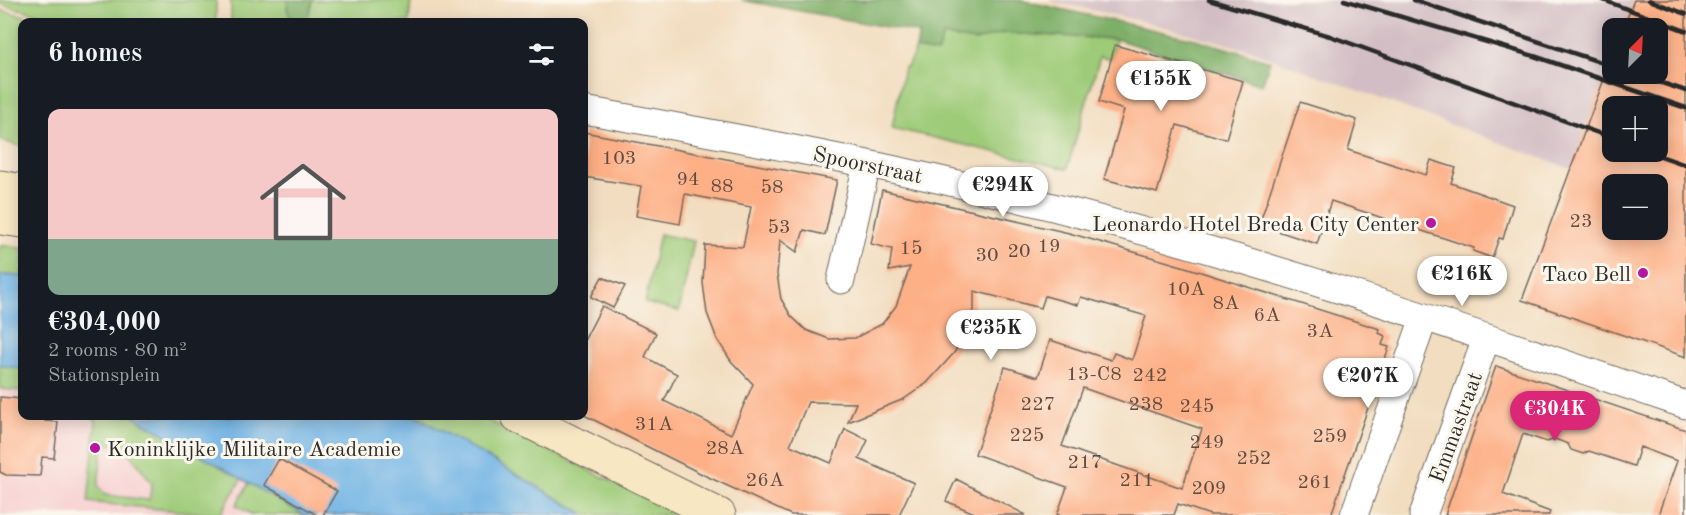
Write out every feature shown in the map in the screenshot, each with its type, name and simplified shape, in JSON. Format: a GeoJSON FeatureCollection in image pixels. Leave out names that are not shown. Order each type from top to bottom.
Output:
{"type":"FeatureCollection","features":[{"type":"Feature","properties":{"kind":"street","name":"Spoorstraat"},"geometry":{"type":"LineString","coordinates":[[588,111],[867,164],[1002,194],[1148,233],[1424,318],[1686,405]]}},
{"type":"Feature","properties":{"kind":"street"},"geometry":{"type":"LineString","coordinates":[[841,280],[867,164]]}},
{"type":"Feature","properties":{"kind":"street"},"geometry":{"type":"LineString","coordinates":[[0,188],[18,190]]}},
{"type":"Feature","properties":{"kind":"street"},"geometry":{"type":"LineString","coordinates":[[0,218],[18,220]]}},
{"type":"Feature","properties":{"kind":"street"},"geometry":{"type":"LineString","coordinates":[[1354,515],[1424,318]]}},
{"type":"Feature","properties":{"kind":"street","name":"Emmastraat"},"geometry":{"type":"LineString","coordinates":[[1423,515],[1486,339]]}},
{"type":"Feature","properties":{"kind":"street"},"geometry":{"type":"LineString","coordinates":[[526,420],[719,515]]}},
{"type":"Feature","properties":{"kind":"shaded area"},"geometry":{"type":"Polygon","coordinates":[[[1046,0],[1634,0],[1627,18],[1602,18],[1602,84],[1571,169],[1249,50],[1142,21],[1046,0]]]}},
{"type":"Feature","properties":{"kind":"shaded area","name":"Koninklijke Militaire Academie"},"geometry":{"type":"Polygon","coordinates":[[[0,365],[18,368],[18,420],[141,420],[163,431],[388,515],[0,515],[0,365]]]}},
{"type":"Feature","properties":{"kind":"green space"},"geometry":{"type":"Polygon","coordinates":[[[0,0],[216,0],[216,18],[54,18],[0,4],[0,0]]]}},
{"type":"Feature","properties":{"kind":"green space"},"geometry":{"type":"Polygon","coordinates":[[[231,0],[288,0],[287,9],[309,14],[312,0],[411,0],[409,18],[231,18],[231,0]]]}},
{"type":"Feature","properties":{"kind":"green space"},"geometry":{"type":"Polygon","coordinates":[[[288,0],[312,0],[309,14],[306,18],[292,18],[287,9],[288,0]]]}},
{"type":"Feature","properties":{"kind":"green space"},"geometry":{"type":"Polygon","coordinates":[[[741,0],[1020,0],[1195,39],[1270,61],[1262,85],[1116,39],[1003,33],[975,41],[943,36],[937,53],[916,49],[919,33],[741,0]]]}},
{"type":"Feature","properties":{"kind":"green space"},"geometry":{"type":"Polygon","coordinates":[[[0,10],[32,18],[18,18],[18,146],[0,140],[0,10]]]}},
{"type":"Feature","properties":{"kind":"green space"},"geometry":{"type":"Polygon","coordinates":[[[1003,33],[1116,39],[1111,59],[1100,56],[1067,169],[892,128],[904,67],[907,67],[916,49],[937,53],[943,36],[975,41],[1003,33]]]}},
{"type":"Feature","properties":{"kind":"green space"},"geometry":{"type":"Polygon","coordinates":[[[659,234],[694,241],[679,311],[645,303],[659,234]]]}},
{"type":"Feature","properties":{"kind":"green space"},"geometry":{"type":"Polygon","coordinates":[[[0,245],[18,247],[18,276],[0,275],[0,245]]]}},
{"type":"Feature","properties":{"kind":"green space"},"geometry":{"type":"Polygon","coordinates":[[[0,365],[18,368],[18,391],[0,389],[0,365]]]}},
{"type":"Feature","properties":{"kind":"green space"},"geometry":{"type":"Polygon","coordinates":[[[96,420],[140,420],[242,478],[220,515],[88,502],[96,420]],[[103,443],[98,486],[105,495],[149,500],[152,483],[124,446],[103,443]]]}},
{"type":"Feature","properties":{"kind":"green space"},"geometry":{"type":"Polygon","coordinates":[[[423,420],[487,420],[681,515],[586,515],[423,420]]]}},
{"type":"Feature","properties":{"kind":"green space"},"geometry":{"type":"Polygon","coordinates":[[[249,483],[304,515],[252,515],[236,505],[249,483]]]}},
{"type":"Feature","properties":{"kind":"water"},"geometry":{"type":"Polygon","coordinates":[[[0,275],[18,276],[18,368],[0,365],[0,275]]]}},
{"type":"Feature","properties":{"kind":"water"},"geometry":{"type":"Polygon","coordinates":[[[140,420],[423,420],[586,515],[304,515],[140,420]]]}},
{"type":"Feature","properties":{"kind":"building"},"geometry":{"type":"Polygon","coordinates":[[[1634,0],[1686,0],[1686,357],[1522,300],[1602,84],[1668,84],[1668,18],[1627,18],[1634,0]]]}},
{"type":"Feature","properties":{"kind":"building"},"geometry":{"type":"Polygon","coordinates":[[[1115,45],[1243,81],[1226,139],[1177,125],[1157,193],[1104,179],[1124,110],[1099,102],[1115,45]]]}},
{"type":"Feature","properties":{"kind":"building"},"geometry":{"type":"Polygon","coordinates":[[[1300,102],[1357,120],[1348,150],[1426,175],[1431,160],[1456,168],[1451,183],[1513,205],[1503,239],[1499,238],[1492,258],[1473,251],[1474,248],[1331,201],[1317,244],[1259,225],[1300,102]]]}},
{"type":"Feature","properties":{"kind":"building"},"geometry":{"type":"Polygon","coordinates":[[[588,133],[837,180],[825,235],[804,230],[797,252],[780,240],[777,274],[781,299],[791,316],[806,330],[829,339],[855,338],[882,324],[896,306],[910,267],[889,271],[892,249],[871,244],[882,190],[1069,233],[1182,266],[1380,329],[1379,333],[1385,336],[1382,345],[1389,347],[1331,515],[1210,515],[1178,504],[1174,515],[1057,515],[1067,487],[975,454],[1005,367],[1038,377],[1050,340],[1111,360],[1114,353],[1132,360],[1146,316],[1081,297],[1078,305],[1045,296],[1041,308],[974,291],[974,310],[963,337],[954,353],[927,383],[904,399],[848,422],[856,403],[808,402],[790,445],[831,463],[845,429],[868,440],[859,459],[914,483],[899,515],[791,515],[706,476],[588,417],[588,333],[602,306],[656,333],[645,357],[677,374],[664,401],[731,434],[753,384],[731,361],[717,339],[707,313],[703,283],[705,245],[743,247],[751,207],[685,194],[680,224],[636,216],[641,186],[588,178],[588,133]],[[1083,388],[1062,446],[1182,488],[1202,429],[1083,388]]]}},
{"type":"Feature","properties":{"kind":"building"},"geometry":{"type":"Polygon","coordinates":[[[602,277],[625,286],[613,308],[591,297],[602,277]]]}},
{"type":"Feature","properties":{"kind":"building"},"geometry":{"type":"Polygon","coordinates":[[[1496,366],[1686,430],[1686,515],[1658,515],[1677,461],[1640,447],[1634,466],[1589,451],[1583,454],[1571,450],[1568,444],[1555,439],[1547,442],[1523,434],[1503,494],[1550,512],[1549,515],[1445,515],[1496,366]]]}},
{"type":"Feature","properties":{"kind":"building"},"geometry":{"type":"Polygon","coordinates":[[[0,397],[18,399],[18,420],[58,422],[54,458],[42,457],[40,476],[6,475],[0,472],[0,397]]]}},
{"type":"Feature","properties":{"kind":"building"},"geometry":{"type":"Polygon","coordinates":[[[279,459],[337,491],[323,515],[317,515],[264,485],[279,459]]]}},
{"type":"Feature","properties":{"kind":"building"},"geometry":{"type":"Polygon","coordinates":[[[956,479],[1026,515],[979,515],[946,501],[956,479]]]}},
{"type":"Feature","properties":{"kind":"railway"},"geometry":{"type":"LineString","coordinates":[[1209,0],[1330,36],[1602,134]]}},
{"type":"Feature","properties":{"kind":"railway"},"geometry":{"type":"LineString","coordinates":[[1344,0],[1534,56],[1686,108]]}},
{"type":"Feature","properties":{"kind":"railway"},"geometry":{"type":"LineString","coordinates":[[1414,0],[1602,63]]}},
{"type":"Feature","properties":{"kind":"railway"},"geometry":{"type":"LineString","coordinates":[[1603,0],[1686,31]]}},
{"type":"Feature","properties":{"kind":"railway"},"geometry":{"type":"LineString","coordinates":[[1649,0],[1686,14]]}},
{"type":"Feature","properties":{"kind":"railway"},"geometry":{"type":"LineString","coordinates":[[1665,84],[1686,91]]}},
{"type":"Feature","properties":{"kind":"railway"},"geometry":{"type":"LineString","coordinates":[[1668,159],[1686,165]]}},
{"type":"Feature","properties":{"kind":"place","name":"Leonardo Hotel Breda City Center"},"geometry":{"type":"Point","coordinates":[1431,223]}},
{"type":"Feature","properties":{"kind":"place","name":"Taco Bell"},"geometry":{"type":"Point","coordinates":[1643,273]}},
{"type":"Feature","properties":{"kind":"place","name":"Koninklijke Militaire Academie"},"geometry":{"type":"Point","coordinates":[95,448]}}]}
